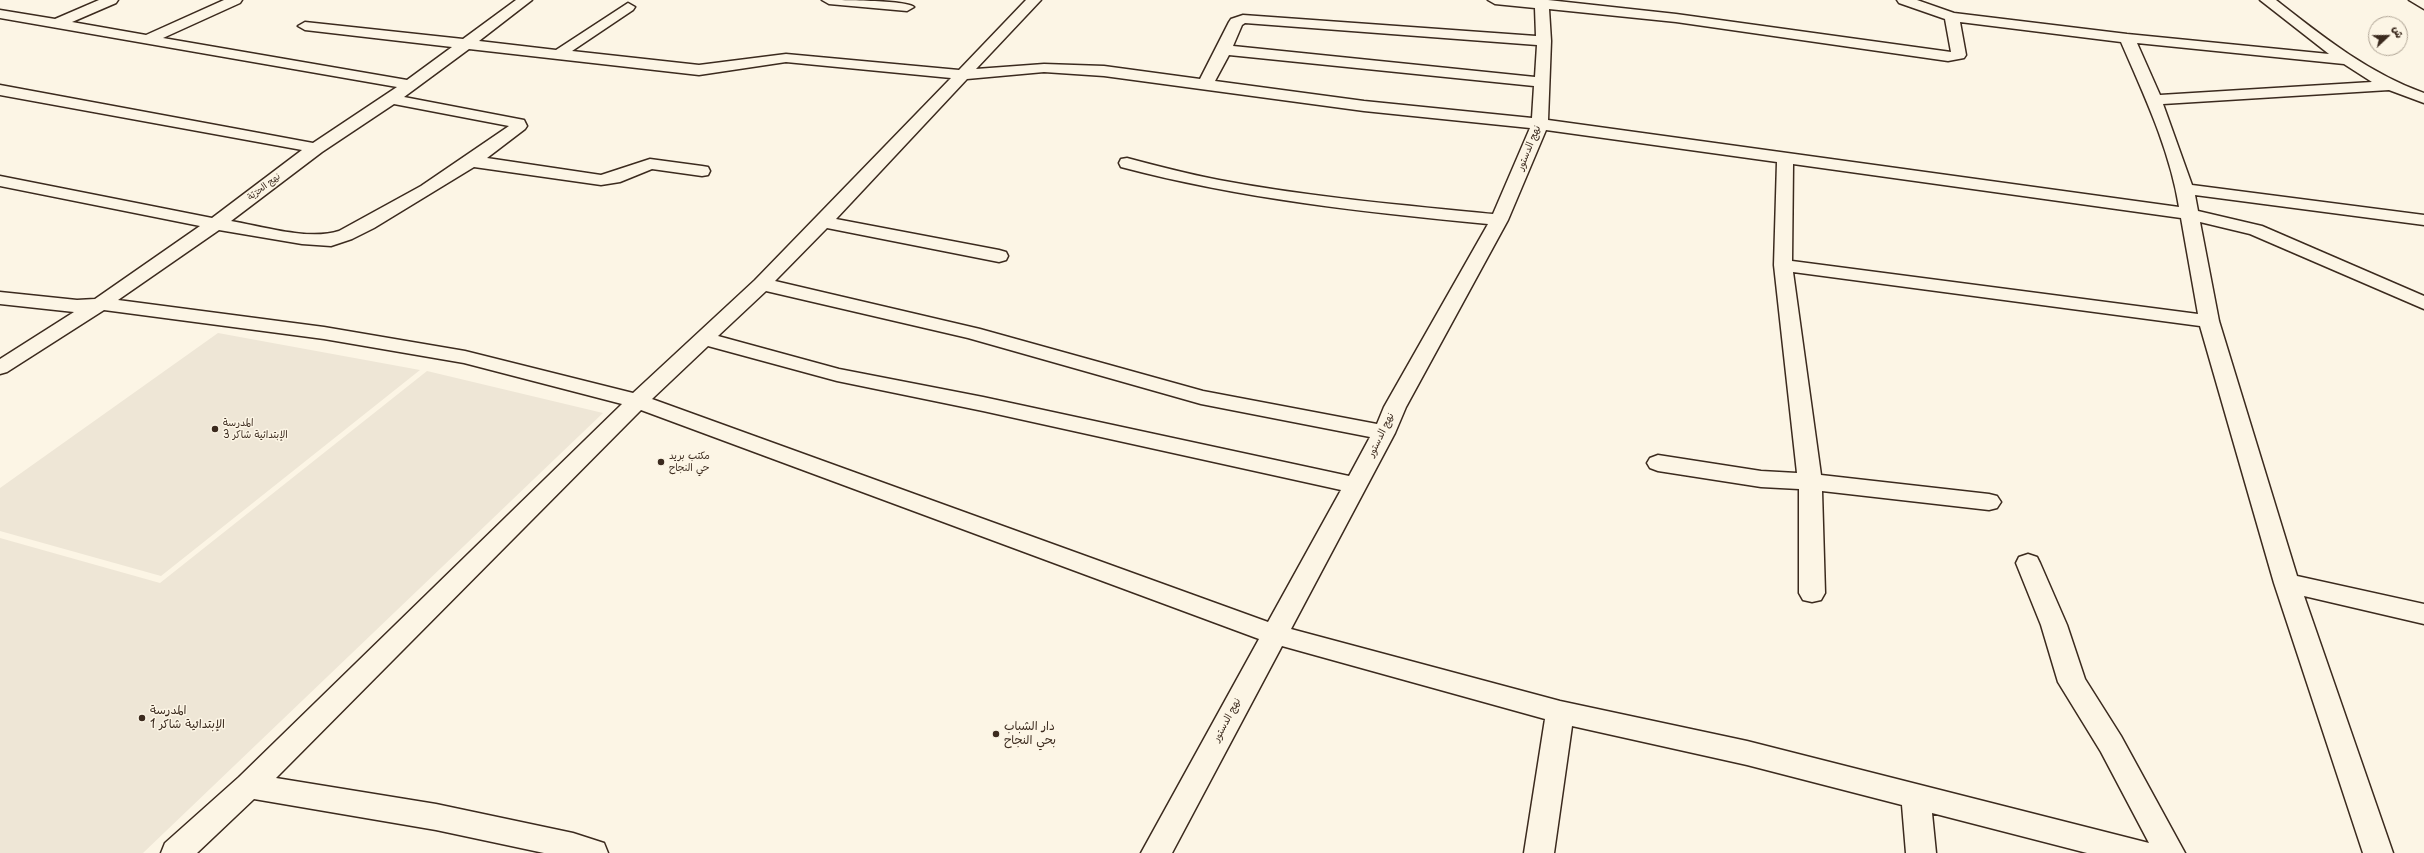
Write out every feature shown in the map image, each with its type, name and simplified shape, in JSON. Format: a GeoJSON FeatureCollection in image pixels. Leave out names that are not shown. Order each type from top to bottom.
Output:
{"type":"FeatureCollection","features":[{"type":"Feature","properties":{"kind":"street"},"geometry":{"type":"LineString","coordinates":[[0,2],[5,0]]}},
{"type":"Feature","properties":{"kind":"street"},"geometry":{"type":"LineString","coordinates":[[58,23],[111,0]]}},
{"type":"Feature","properties":{"kind":"street"},"geometry":{"type":"LineString","coordinates":[[147,40],[235,0]]}},
{"type":"Feature","properties":{"kind":"street","name":"نهج الحرّيّة"},"geometry":{"type":"LineString","coordinates":[[0,368],[100,304],[215,224],[316,148],[391,100],[524,0]]}},
{"type":"Feature","properties":{"kind":"street"},"geometry":{"type":"LineString","coordinates":[[829,0],[907,7]]}},
{"type":"Feature","properties":{"kind":"street"},"geometry":{"type":"LineString","coordinates":[[176,853],[249,786],[637,401],[702,338],[762,284],[964,75],[1034,0]]}},
{"type":"Feature","properties":{"kind":"street"},"geometry":{"type":"LineString","coordinates":[[1495,0],[1541,2],[1684,19],[1948,57],[1959,55],[1952,17]]}},
{"type":"Feature","properties":{"kind":"street"},"geometry":{"type":"LineString","coordinates":[[1904,0],[1952,17],[2127,38],[2346,60]]}},
{"type":"Feature","properties":{"kind":"street"},"geometry":{"type":"LineString","coordinates":[[2267,0],[2346,60],[2390,85],[2424,98]]}},
{"type":"Feature","properties":{"kind":"street"},"geometry":{"type":"LineString","coordinates":[[2416,0],[2424,5]]}},
{"type":"Feature","properties":{"kind":"street","name":"نهج الدستور"},"geometry":{"type":"LineString","coordinates":[[1156,853],[1273,634],[1384,433],[1395,407],[1499,220],[1540,124],[1544,41],[1541,2]]}},
{"type":"Feature","properties":{"kind":"street"},"geometry":{"type":"LineString","coordinates":[[559,54],[628,7]]}},
{"type":"Feature","properties":{"kind":"street"},"geometry":{"type":"LineString","coordinates":[[0,14],[410,85]]}},
{"type":"Feature","properties":{"kind":"street"},"geometry":{"type":"LineString","coordinates":[[1205,85],[1224,50],[1236,22],[1243,19],[1544,41]]}},
{"type":"Feature","properties":{"kind":"street"},"geometry":{"type":"LineString","coordinates":[[304,26],[699,70],[800,58],[964,75],[1015,70],[1072,68],[1364,106],[1540,124],[2189,214],[2270,236],[2423,304]]}},
{"type":"Feature","properties":{"kind":"street"},"geometry":{"type":"LineString","coordinates":[[2127,38],[2154,100],[2185,189],[2209,321],[2287,583],[2378,853]]}},
{"type":"Feature","properties":{"kind":"street"},"geometry":{"type":"LineString","coordinates":[[1224,50],[1543,82]]}},
{"type":"Feature","properties":{"kind":"street"},"geometry":{"type":"LineString","coordinates":[[2154,100],[2390,85]]}},
{"type":"Feature","properties":{"kind":"street"},"geometry":{"type":"LineString","coordinates":[[0,90],[316,148]]}},
{"type":"Feature","properties":{"kind":"street"},"geometry":{"type":"LineString","coordinates":[[0,181],[215,224],[319,240],[341,238],[470,161],[520,125],[513,122],[391,100]]}},
{"type":"Feature","properties":{"kind":"street"},"geometry":{"type":"LineString","coordinates":[[1785,158],[1783,265],[1810,482],[1812,593]]}},
{"type":"Feature","properties":{"kind":"street"},"geometry":{"type":"LineString","coordinates":[[470,161],[601,180],[614,178],[650,164],[702,171]]}},
{"type":"Feature","properties":{"kind":"street"},"geometry":{"type":"LineString","coordinates":[[1127,163],[1187,178],[1286,195],[1384,208],[1499,220]]}},
{"type":"Feature","properties":{"kind":"street"},"geometry":{"type":"LineString","coordinates":[[2185,189],[2424,220]]}},
{"type":"Feature","properties":{"kind":"street"},"geometry":{"type":"LineString","coordinates":[[823,222],[999,256]]}},
{"type":"Feature","properties":{"kind":"street"},"geometry":{"type":"LineString","coordinates":[[1783,265],[2209,321]]}},
{"type":"Feature","properties":{"kind":"street"},"geometry":{"type":"LineString","coordinates":[[762,284],[973,334],[1201,397],[1384,433]]}},
{"type":"Feature","properties":{"kind":"street"},"geometry":{"type":"LineString","coordinates":[[0,298],[77,306],[100,304],[324,333],[465,357],[637,401],[1273,634],[1560,712],[1747,753],[2139,853]]}},
{"type":"Feature","properties":{"kind":"street"},"geometry":{"type":"LineString","coordinates":[[702,338],[837,376],[991,406],[1355,485]]}},
{"type":"Feature","properties":{"kind":"street"},"geometry":{"type":"LineString","coordinates":[[1658,463],[1761,479],[1810,482],[1989,502]]}},
{"type":"Feature","properties":{"kind":"street"},"geometry":{"type":"LineString","coordinates":[[2028,563],[2054,624],[2072,682],[2111,744],[2170,853]]}},
{"type":"Feature","properties":{"kind":"street"},"geometry":{"type":"LineString","coordinates":[[2287,583],[2424,614]]}},
{"type":"Feature","properties":{"kind":"street"},"geometry":{"type":"LineString","coordinates":[[1539,853],[1560,712]]}},
{"type":"Feature","properties":{"kind":"street"},"geometry":{"type":"LineString","coordinates":[[249,786],[436,817],[573,846],[593,853]]}},
{"type":"Feature","properties":{"kind":"street"},"geometry":{"type":"LineString","coordinates":[[1916,796],[1921,853]]}},
{"type":"Feature","properties":{"kind":"shaded area","name":"المدرسة الإبتدائية شاكر 3"},"geometry":{"type":"Polygon","coordinates":[[[218,333],[420,370],[161,576],[0,531],[0,488],[218,333]]]}},
{"type":"Feature","properties":{"kind":"shaded area","name":"المدرسة الإبتدائية شاكر 1"},"geometry":{"type":"Polygon","coordinates":[[[427,371],[603,413],[143,853],[0,853],[0,538],[160,583],[427,371]]]}},
{"type":"Feature","properties":{"kind":"place","name":"المدرسة الإبتدائية شاكر 3"},"geometry":{"type":"Point","coordinates":[215,429]}},
{"type":"Feature","properties":{"kind":"place","name":"مكتب بريد حي النجاح"},"geometry":{"type":"Point","coordinates":[661,462]}},
{"type":"Feature","properties":{"kind":"place","name":"المدرسة الإبتدائية شاكر 1"},"geometry":{"type":"Point","coordinates":[142,718]}},
{"type":"Feature","properties":{"kind":"place","name":"دار الشباب بحي النجاح"},"geometry":{"type":"Point","coordinates":[996,734]}}]}
